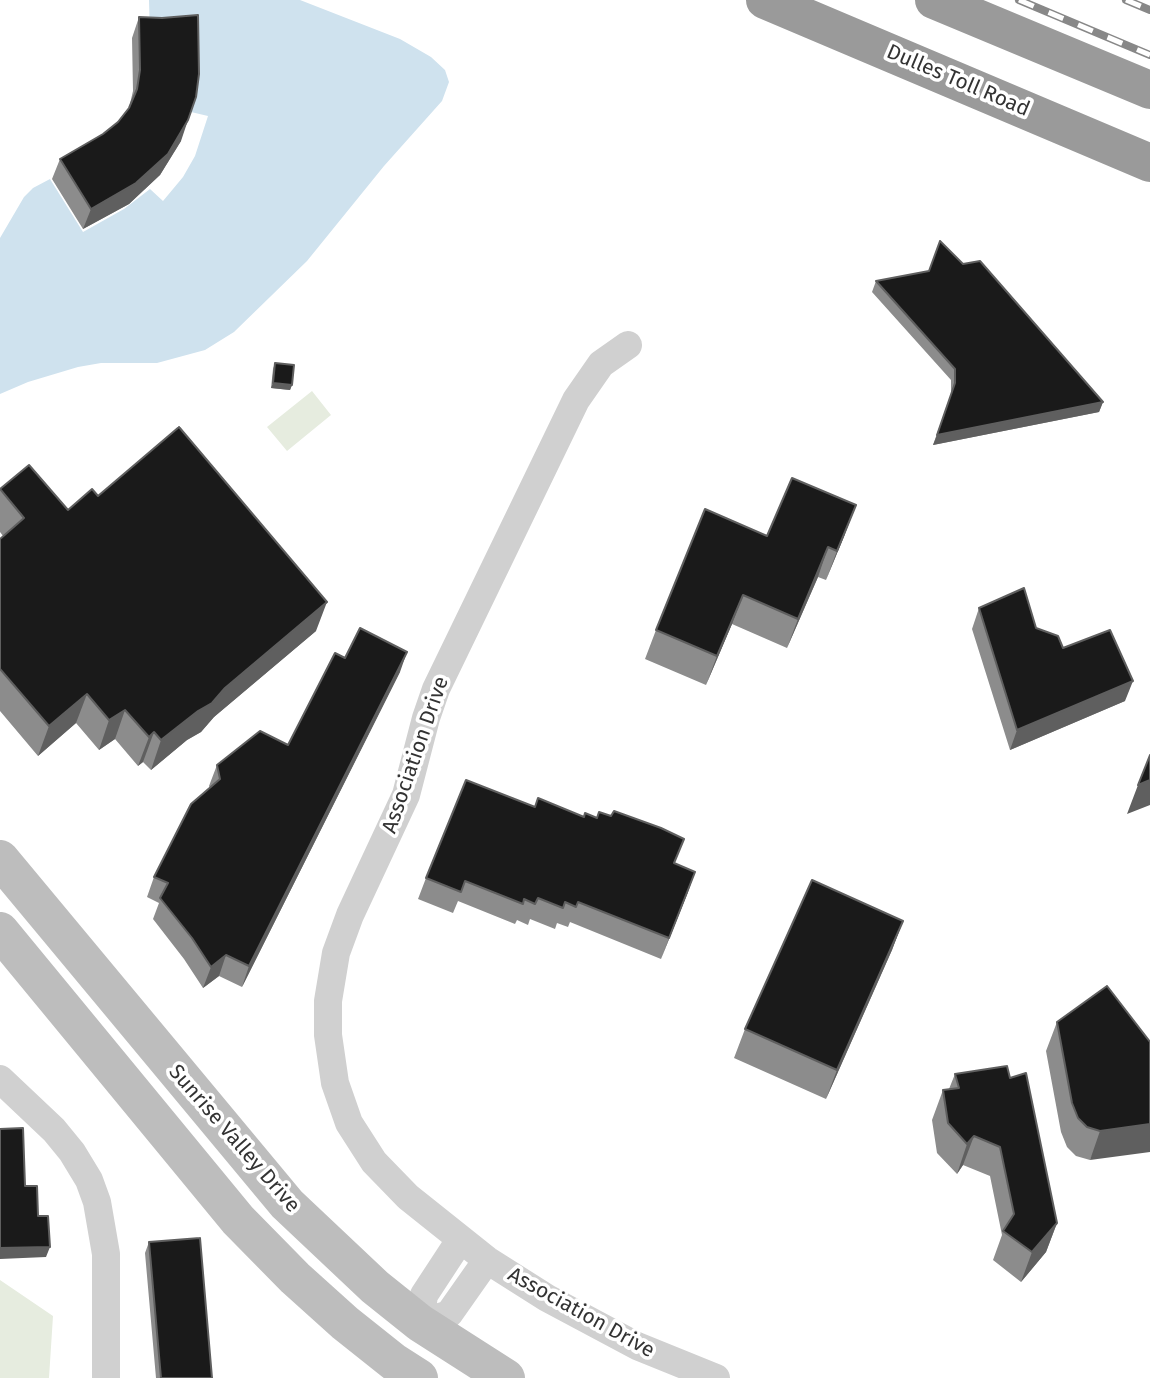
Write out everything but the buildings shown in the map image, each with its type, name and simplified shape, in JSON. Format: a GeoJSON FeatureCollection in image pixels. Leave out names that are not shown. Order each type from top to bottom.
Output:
{"type":"FeatureCollection","features":[{"type":"Feature","properties":{"kind":"highway","name":"Dulles Toll Road"},"geometry":{"type":"LineString","coordinates":[[765,0],[1150,163]]}},
{"type":"Feature","properties":{"kind":"highway"},"geometry":{"type":"LineString","coordinates":[[934,0],[1150,90]]}},
{"type":"Feature","properties":{"kind":"main road","name":"Sunrise Valley Drive"},"geometry":{"type":"LineString","coordinates":[[0,859],[286,1204],[375,1287],[420,1323],[506,1378]]}},
{"type":"Feature","properties":{"kind":"main road"},"geometry":{"type":"LineString","coordinates":[[0,931],[238,1220],[295,1278],[399,1373],[420,1323]]}},
{"type":"Feature","properties":{"kind":"street","name":"Association Drive"},"geometry":{"type":"LineString","coordinates":[[628,345],[601,363],[576,400],[443,674],[426,718],[406,795],[350,915],[333,962],[327,1008],[328,1035],[333,1076],[343,1110],[382,1172],[408,1198],[487,1260],[554,1302],[668,1360],[716,1378]]}},
{"type":"Feature","properties":{"kind":"street"},"geometry":{"type":"LineString","coordinates":[[0,1079],[54,1130],[72,1152],[89,1180],[97,1202],[106,1254],[106,1378]]}},
{"type":"Feature","properties":{"kind":"street"},"geometry":{"type":"LineString","coordinates":[[420,1323],[424,1295],[460,1240]]}},
{"type":"Feature","properties":{"kind":"street","name":"Association Drive"},"geometry":{"type":"LineString","coordinates":[[420,1323],[449,1314],[487,1260]]}},
{"type":"Feature","properties":{"kind":"shaded area"},"geometry":{"type":"Polygon","coordinates":[[[312,391],[331,415],[287,451],[267,427],[312,391]]]}},
{"type":"Feature","properties":{"kind":"shaded area"},"geometry":{"type":"Polygon","coordinates":[[[0,1280],[53,1316],[49,1378],[0,1378],[0,1280]]]}},
{"type":"Feature","properties":{"kind":"water"},"geometry":{"type":"Polygon","coordinates":[[[149,0],[300,0],[400,39],[431,57],[445,70],[449,82],[442,101],[384,166],[307,261],[234,332],[205,350],[157,363],[101,363],[78,367],[28,382],[0,394],[0,238],[24,197],[33,188],[50,179],[83,232],[124,209],[150,189],[163,201],[183,177],[195,156],[208,116],[191,112],[194,95],[150,35],[149,0]]]}},
{"type":"Feature","properties":{"kind":"railway"},"geometry":{"type":"LineString","coordinates":[[1019,0],[1150,55]]}},
{"type":"Feature","properties":{"kind":"railway"},"geometry":{"type":"LineString","coordinates":[[1126,0],[1150,10]]}}]}
